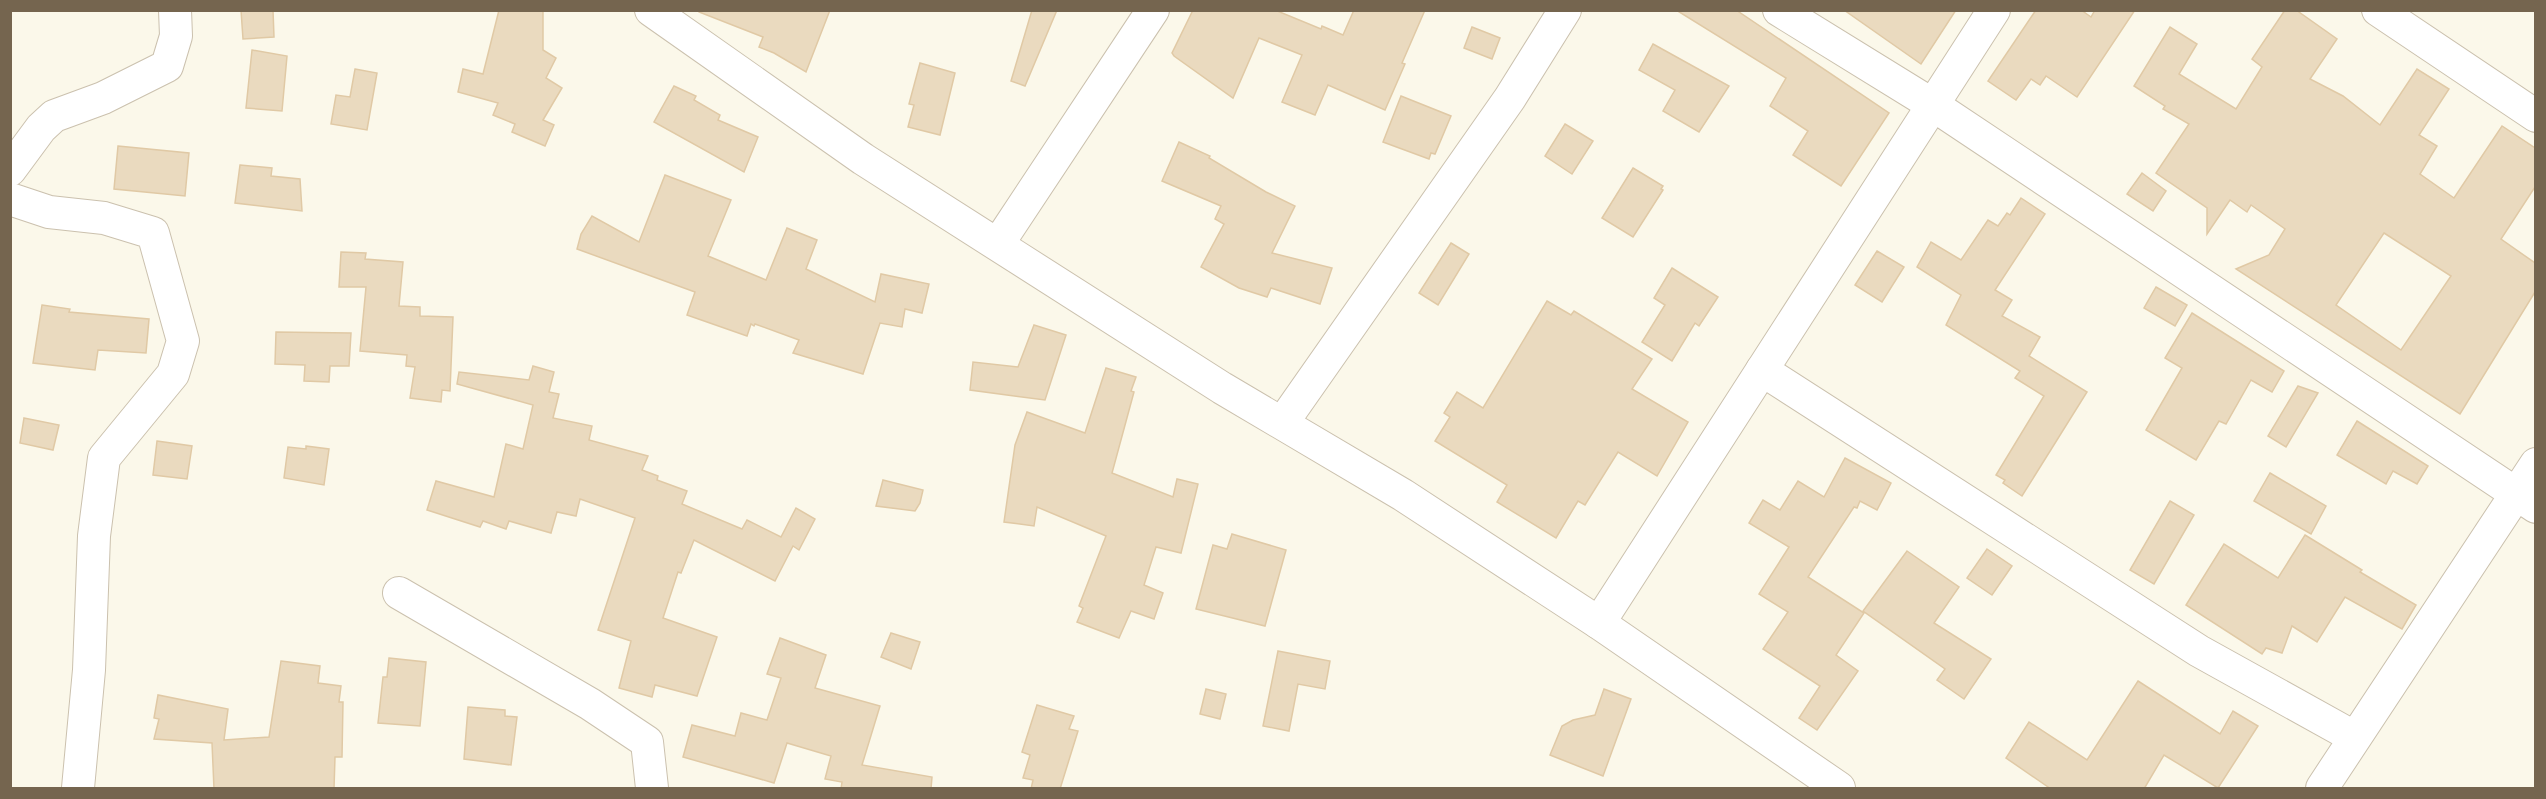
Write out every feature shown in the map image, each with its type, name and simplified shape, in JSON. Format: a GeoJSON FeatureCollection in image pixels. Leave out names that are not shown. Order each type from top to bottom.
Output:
{"type":"FeatureCollection","features":[{"type":"Feature","properties":{"kind":"street"},"geometry":{"type":"LineString","coordinates":[[10,170],[41,128],[54,116],[103,98],[167,66],[176,36],[175,10]]}},
{"type":"Feature","properties":{"kind":"street"},"geometry":{"type":"LineString","coordinates":[[651,10],[864,159],[1222,388],[1403,495],[1599,623],[1839,789]]}},
{"type":"Feature","properties":{"kind":"street"},"geometry":{"type":"LineString","coordinates":[[998,244],[1153,10]]}},
{"type":"Feature","properties":{"kind":"street"},"geometry":{"type":"LineString","coordinates":[[1283,422],[1510,98],[1565,10]]}},
{"type":"Feature","properties":{"kind":"street"},"geometry":{"type":"LineString","coordinates":[[1779,10],[1933,105],[2525,500]]}},
{"type":"Feature","properties":{"kind":"street"},"geometry":{"type":"LineString","coordinates":[[1599,623],[1994,10]]}},
{"type":"Feature","properties":{"kind":"street"},"geometry":{"type":"LineString","coordinates":[[2378,10],[2535,116]]}},
{"type":"Feature","properties":{"kind":"street"},"geometry":{"type":"LineString","coordinates":[[10,199],[49,212],[104,218],[153,233],[183,341],[173,374],[104,458],[94,536],[89,670],[78,789]]}},
{"type":"Feature","properties":{"kind":"street"},"geometry":{"type":"LineString","coordinates":[[1762,370],[2199,651],[2354,737]]}},
{"type":"Feature","properties":{"kind":"street"},"geometry":{"type":"LineString","coordinates":[[2322,789],[2354,737],[2525,500],[2535,464]]}},
{"type":"Feature","properties":{"kind":"street"},"geometry":{"type":"LineString","coordinates":[[399,593],[590,704],[647,742],[652,789]]}},
{"type":"Feature","properties":{"kind":"building"},"geometry":{"type":"Polygon","coordinates":[[[241,10],[273,10],[274,37],[243,39],[241,10]]]}},
{"type":"Feature","properties":{"kind":"building"},"geometry":{"type":"Polygon","coordinates":[[[499,10],[543,10],[543,50],[556,58],[546,78],[562,88],[543,120],[554,125],[545,146],[512,132],[515,124],[493,115],[498,103],[458,92],[463,69],[483,74],[499,10]]]}},
{"type":"Feature","properties":{"kind":"building"},"geometry":{"type":"Polygon","coordinates":[[[699,10],[830,10],[806,72],[759,47],[763,37],[699,12],[699,10]]]}},
{"type":"Feature","properties":{"kind":"building"},"geometry":{"type":"Polygon","coordinates":[[[1032,10],[1057,10],[1025,86],[1011,81],[1032,10]]]}},
{"type":"Feature","properties":{"kind":"building"},"geometry":{"type":"Polygon","coordinates":[[[1193,10],[1275,10],[1321,29],[1322,26],[1343,35],[1354,10],[1425,10],[1385,110],[1328,85],[1315,115],[1282,102],[1302,55],[1259,38],[1233,98],[1174,56],[1172,53],[1193,10]]]}},
{"type":"Feature","properties":{"kind":"building"},"geometry":{"type":"Polygon","coordinates":[[[1676,10],[1736,10],[1889,113],[1841,186],[1793,155],[1808,131],[1770,106],[1786,78],[1676,10]]]}},
{"type":"Feature","properties":{"kind":"building"},"geometry":{"type":"Polygon","coordinates":[[[1844,10],[1956,10],[1921,64],[1844,10]]]}},
{"type":"Feature","properties":{"kind":"building"},"geometry":{"type":"Polygon","coordinates":[[[2036,10],[2081,10],[2091,17],[2095,10],[2135,10],[2077,97],[2046,76],[2040,85],[2031,79],[2016,100],[1988,81],[2036,10]]]}},
{"type":"Feature","properties":{"kind":"building"},"geometry":{"type":"Polygon","coordinates":[[[2285,10],[2296,10],[2337,39],[2310,79],[2343,96],[2380,125],[2417,69],[2449,89],[2419,135],[2437,146],[2420,174],[2454,198],[2502,126],[2535,148],[2535,187],[2501,239],[2535,263],[2535,292],[2460,414],[2236,269],[2269,255],[2285,229],[2251,205],[2247,212],[2230,200],[2207,234],[2207,208],[2156,173],[2189,124],[2163,109],[2165,106],[2134,86],[2170,27],[2197,44],[2179,74],[2236,109],[2262,67],[2252,59],[2285,10]],[[2384,233],[2336,305],[2401,350],[2451,276],[2384,233]]]}},
{"type":"Feature","properties":{"kind":"building"},"geometry":{"type":"Polygon","coordinates":[[[1472,27],[1500,38],[1492,59],[1464,48],[1472,27]]]}},
{"type":"Feature","properties":{"kind":"building"},"geometry":{"type":"Polygon","coordinates":[[[1653,44],[1729,86],[1699,132],[1663,111],[1675,90],[1639,70],[1653,44]]]}},
{"type":"Feature","properties":{"kind":"building"},"geometry":{"type":"Polygon","coordinates":[[[252,50],[287,56],[282,111],[246,108],[252,50]]]}},
{"type":"Feature","properties":{"kind":"building"},"geometry":{"type":"Polygon","coordinates":[[[920,63],[955,73],[940,135],[908,127],[914,105],[909,104],[920,63]]]}},
{"type":"Feature","properties":{"kind":"building"},"geometry":{"type":"Polygon","coordinates":[[[355,69],[377,73],[367,130],[331,124],[336,95],[350,97],[355,69]]]}},
{"type":"Feature","properties":{"kind":"building"},"geometry":{"type":"Polygon","coordinates":[[[674,86],[696,96],[694,100],[720,115],[718,120],[758,137],[744,172],[654,122],[674,86]]]}},
{"type":"Feature","properties":{"kind":"building"},"geometry":{"type":"Polygon","coordinates":[[[1401,96],[1451,116],[1435,154],[1431,153],[1429,159],[1383,142],[1401,96]]]}},
{"type":"Feature","properties":{"kind":"building"},"geometry":{"type":"Polygon","coordinates":[[[1565,124],[1593,141],[1572,174],[1545,156],[1565,124]]]}},
{"type":"Feature","properties":{"kind":"building"},"geometry":{"type":"Polygon","coordinates":[[[1179,142],[1210,156],[1209,158],[1266,192],[1295,206],[1272,253],[1332,268],[1320,304],[1271,288],[1267,297],[1239,288],[1201,267],[1224,224],[1215,219],[1221,206],[1162,181],[1179,142]]]}},
{"type":"Feature","properties":{"kind":"building"},"geometry":{"type":"Polygon","coordinates":[[[118,146],[189,153],[185,196],[114,189],[118,146]]]}},
{"type":"Feature","properties":{"kind":"building"},"geometry":{"type":"Polygon","coordinates":[[[240,165],[272,168],[271,176],[300,179],[302,211],[235,203],[240,165]]]}},
{"type":"Feature","properties":{"kind":"building"},"geometry":{"type":"Polygon","coordinates":[[[1633,168],[1663,186],[1661,189],[1663,190],[1633,237],[1602,218],[1633,168]]]}},
{"type":"Feature","properties":{"kind":"building"},"geometry":{"type":"Polygon","coordinates":[[[2142,173],[2166,191],[2153,211],[2127,194],[2142,173]]]}},
{"type":"Feature","properties":{"kind":"building"},"geometry":{"type":"Polygon","coordinates":[[[665,175],[731,200],[708,256],[766,280],[787,228],[817,240],[806,269],[875,302],[881,274],[929,284],[922,313],[905,309],[902,327],[880,323],[863,374],[793,353],[799,340],[755,324],[754,326],[751,324],[747,336],[687,315],[695,292],[577,249],[581,234],[592,216],[639,242],[665,175]]]}},
{"type":"Feature","properties":{"kind":"building"},"geometry":{"type":"Polygon","coordinates":[[[2021,198],[2045,214],[1995,290],[2012,300],[2002,316],[2040,337],[2029,356],[2087,392],[2022,496],[2003,483],[2005,480],[1996,475],[2044,396],[2015,378],[2020,371],[1946,325],[1961,295],[1917,267],[1931,242],[1961,260],[1988,220],[1998,226],[2007,213],[2010,215],[2021,198]]]}},
{"type":"Feature","properties":{"kind":"building"},"geometry":{"type":"Polygon","coordinates":[[[1451,243],[1469,254],[1438,305],[1419,293],[1451,243]]]}},
{"type":"Feature","properties":{"kind":"building"},"geometry":{"type":"Polygon","coordinates":[[[1877,251],[1904,267],[1882,302],[1855,285],[1877,251]]]}},
{"type":"Feature","properties":{"kind":"building"},"geometry":{"type":"Polygon","coordinates":[[[341,252],[366,253],[365,259],[403,262],[399,306],[420,307],[420,316],[453,317],[450,391],[442,390],[441,402],[410,398],[415,367],[406,366],[407,355],[360,351],[366,287],[339,287],[341,252]]]}},
{"type":"Feature","properties":{"kind":"building"},"geometry":{"type":"Polygon","coordinates":[[[1672,268],[1718,297],[1699,326],[1695,323],[1672,361],[1642,342],[1665,305],[1654,298],[1672,268]]]}},
{"type":"Feature","properties":{"kind":"building"},"geometry":{"type":"Polygon","coordinates":[[[2156,287],[2187,305],[2175,326],[2144,308],[2156,287]]]}},
{"type":"Feature","properties":{"kind":"building"},"geometry":{"type":"Polygon","coordinates":[[[1547,301],[1571,315],[1574,311],[1652,359],[1632,389],[1688,422],[1657,476],[1618,452],[1585,505],[1578,501],[1556,538],[1497,502],[1507,485],[1435,441],[1450,417],[1444,413],[1457,392],[1483,408],[1547,301]]]}},
{"type":"Feature","properties":{"kind":"building"},"geometry":{"type":"Polygon","coordinates":[[[42,305],[70,309],[69,312],[149,319],[146,353],[98,350],[95,370],[33,363],[42,305]]]}},
{"type":"Feature","properties":{"kind":"building"},"geometry":{"type":"Polygon","coordinates":[[[2192,313],[2284,371],[2272,392],[2251,380],[2226,424],[2219,421],[2196,460],[2146,430],[2182,368],[2165,358],[2192,313]]]}},
{"type":"Feature","properties":{"kind":"building"},"geometry":{"type":"Polygon","coordinates":[[[1034,325],[1066,335],[1045,400],[970,390],[973,362],[1018,367],[1034,325]]]}},
{"type":"Feature","properties":{"kind":"building"},"geometry":{"type":"Polygon","coordinates":[[[276,332],[351,333],[349,366],[330,366],[329,382],[304,381],[305,365],[275,364],[276,332]]]}},
{"type":"Feature","properties":{"kind":"building"},"geometry":{"type":"Polygon","coordinates":[[[533,366],[554,372],[549,392],[559,394],[553,418],[592,426],[589,440],[648,456],[642,470],[658,476],[657,480],[687,491],[682,504],[742,529],[747,520],[781,537],[796,508],[815,519],[799,550],[793,546],[775,581],[694,540],[681,573],[678,572],[663,618],[717,637],[697,696],[655,685],[652,697],[619,688],[631,641],[598,630],[635,518],[580,499],[576,516],[557,512],[551,533],[509,521],[506,529],[483,521],[480,527],[427,510],[436,481],[494,497],[506,444],[523,449],[533,405],[457,384],[459,372],[529,380],[533,366]]]}},
{"type":"Feature","properties":{"kind":"building"},"geometry":{"type":"Polygon","coordinates":[[[1106,368],[1136,377],[1112,473],[1173,497],[1177,479],[1198,484],[1181,553],[1156,547],[1144,585],[1163,593],[1154,619],[1131,611],[1119,638],[1077,622],[1083,608],[1079,606],[1106,536],[1037,507],[1034,526],[1004,522],[1015,445],[1027,412],[1085,433],[1106,368]]]}},
{"type":"Feature","properties":{"kind":"building"},"geometry":{"type":"Polygon","coordinates":[[[2298,386],[2318,393],[2286,447],[2268,436],[2298,386]]]}},
{"type":"Feature","properties":{"kind":"building"},"geometry":{"type":"Polygon","coordinates":[[[24,418],[59,425],[53,450],[20,443],[24,418]]]}},
{"type":"Feature","properties":{"kind":"building"},"geometry":{"type":"Polygon","coordinates":[[[2357,421],[2428,466],[2417,484],[2393,471],[2386,484],[2337,455],[2357,421]]]}},
{"type":"Feature","properties":{"kind":"building"},"geometry":{"type":"Polygon","coordinates":[[[157,441],[192,446],[187,479],[153,475],[157,441]]]}},
{"type":"Feature","properties":{"kind":"building"},"geometry":{"type":"Polygon","coordinates":[[[306,446],[329,449],[324,485],[284,478],[288,447],[306,449],[306,446]]]}},
{"type":"Feature","properties":{"kind":"building"},"geometry":{"type":"Polygon","coordinates":[[[1845,458],[1891,483],[1877,510],[1860,501],[1857,508],[1854,507],[1808,577],[1864,613],[1836,655],[1858,671],[1817,730],[1799,718],[1820,686],[1763,649],[1788,612],[1759,594],[1789,547],[1749,523],[1763,500],[1780,510],[1798,481],[1824,497],[1845,458]]]}},
{"type":"Feature","properties":{"kind":"building"},"geometry":{"type":"Polygon","coordinates":[[[2270,473],[2326,506],[2311,534],[2254,501],[2270,473]]]}},
{"type":"Feature","properties":{"kind":"building"},"geometry":{"type":"Polygon","coordinates":[[[883,480],[923,490],[920,503],[915,511],[876,506],[883,480]]]}},
{"type":"Feature","properties":{"kind":"building"},"geometry":{"type":"Polygon","coordinates":[[[2170,501],[2194,515],[2154,584],[2130,570],[2170,501]]]}},
{"type":"Feature","properties":{"kind":"building"},"geometry":{"type":"Polygon","coordinates":[[[1232,534],[1286,550],[1265,626],[1196,609],[1213,545],[1227,549],[1232,534]]]}},
{"type":"Feature","properties":{"kind":"building"},"geometry":{"type":"Polygon","coordinates":[[[2305,535],[2362,570],[2360,572],[2416,605],[2402,629],[2345,597],[2317,642],[2292,626],[2282,653],[2266,648],[2262,654],[2186,605],[2224,544],[2278,578],[2305,535]]]}},
{"type":"Feature","properties":{"kind":"building"},"geometry":{"type":"Polygon","coordinates":[[[1987,549],[2012,566],[1992,595],[1967,578],[1987,549]]]}},
{"type":"Feature","properties":{"kind":"building"},"geometry":{"type":"Polygon","coordinates":[[[1907,551],[1959,587],[1934,623],[1991,659],[1964,699],[1937,680],[1945,669],[1863,611],[1907,551]]]}},
{"type":"Feature","properties":{"kind":"building"},"geometry":{"type":"Polygon","coordinates":[[[891,633],[920,642],[911,669],[881,657],[891,633]]]}},
{"type":"Feature","properties":{"kind":"building"},"geometry":{"type":"Polygon","coordinates":[[[780,638],[826,655],[815,688],[880,706],[862,765],[932,777],[931,789],[841,789],[842,782],[825,779],[831,756],[787,743],[774,783],[683,757],[692,725],[735,736],[741,713],[767,720],[781,678],[767,674],[780,638]]]}},
{"type":"Feature","properties":{"kind":"building"},"geometry":{"type":"Polygon","coordinates":[[[1278,651],[1330,661],[1325,689],[1298,684],[1289,731],[1263,726],[1278,651]]]}},
{"type":"Feature","properties":{"kind":"building"},"geometry":{"type":"Polygon","coordinates":[[[389,658],[426,662],[420,726],[378,723],[383,677],[387,677],[389,658]]]}},
{"type":"Feature","properties":{"kind":"building"},"geometry":{"type":"Polygon","coordinates":[[[281,661],[320,666],[318,683],[341,686],[339,702],[343,702],[342,757],[335,757],[334,789],[214,789],[212,743],[154,739],[159,719],[154,718],[158,695],[228,709],[224,740],[269,737],[281,661]]]}},
{"type":"Feature","properties":{"kind":"building"},"geometry":{"type":"Polygon","coordinates":[[[2138,681],[2220,734],[2233,711],[2258,726],[2218,788],[2164,755],[2144,789],[2051,789],[2006,758],[2029,722],[2087,760],[2138,681]]]}},
{"type":"Feature","properties":{"kind":"building"},"geometry":{"type":"Polygon","coordinates":[[[1206,689],[1226,694],[1220,719],[1200,714],[1206,689]]]}},
{"type":"Feature","properties":{"kind":"building"},"geometry":{"type":"Polygon","coordinates":[[[1604,689],[1631,699],[1603,776],[1550,755],[1562,726],[1573,720],[1595,715],[1604,689]]]}},
{"type":"Feature","properties":{"kind":"building"},"geometry":{"type":"Polygon","coordinates":[[[1037,705],[1074,716],[1069,729],[1078,731],[1060,789],[1031,789],[1033,780],[1023,778],[1030,755],[1022,752],[1037,705]]]}},
{"type":"Feature","properties":{"kind":"building"},"geometry":{"type":"Polygon","coordinates":[[[468,707],[505,710],[505,716],[517,717],[511,765],[464,759],[468,707]]]}}]}
